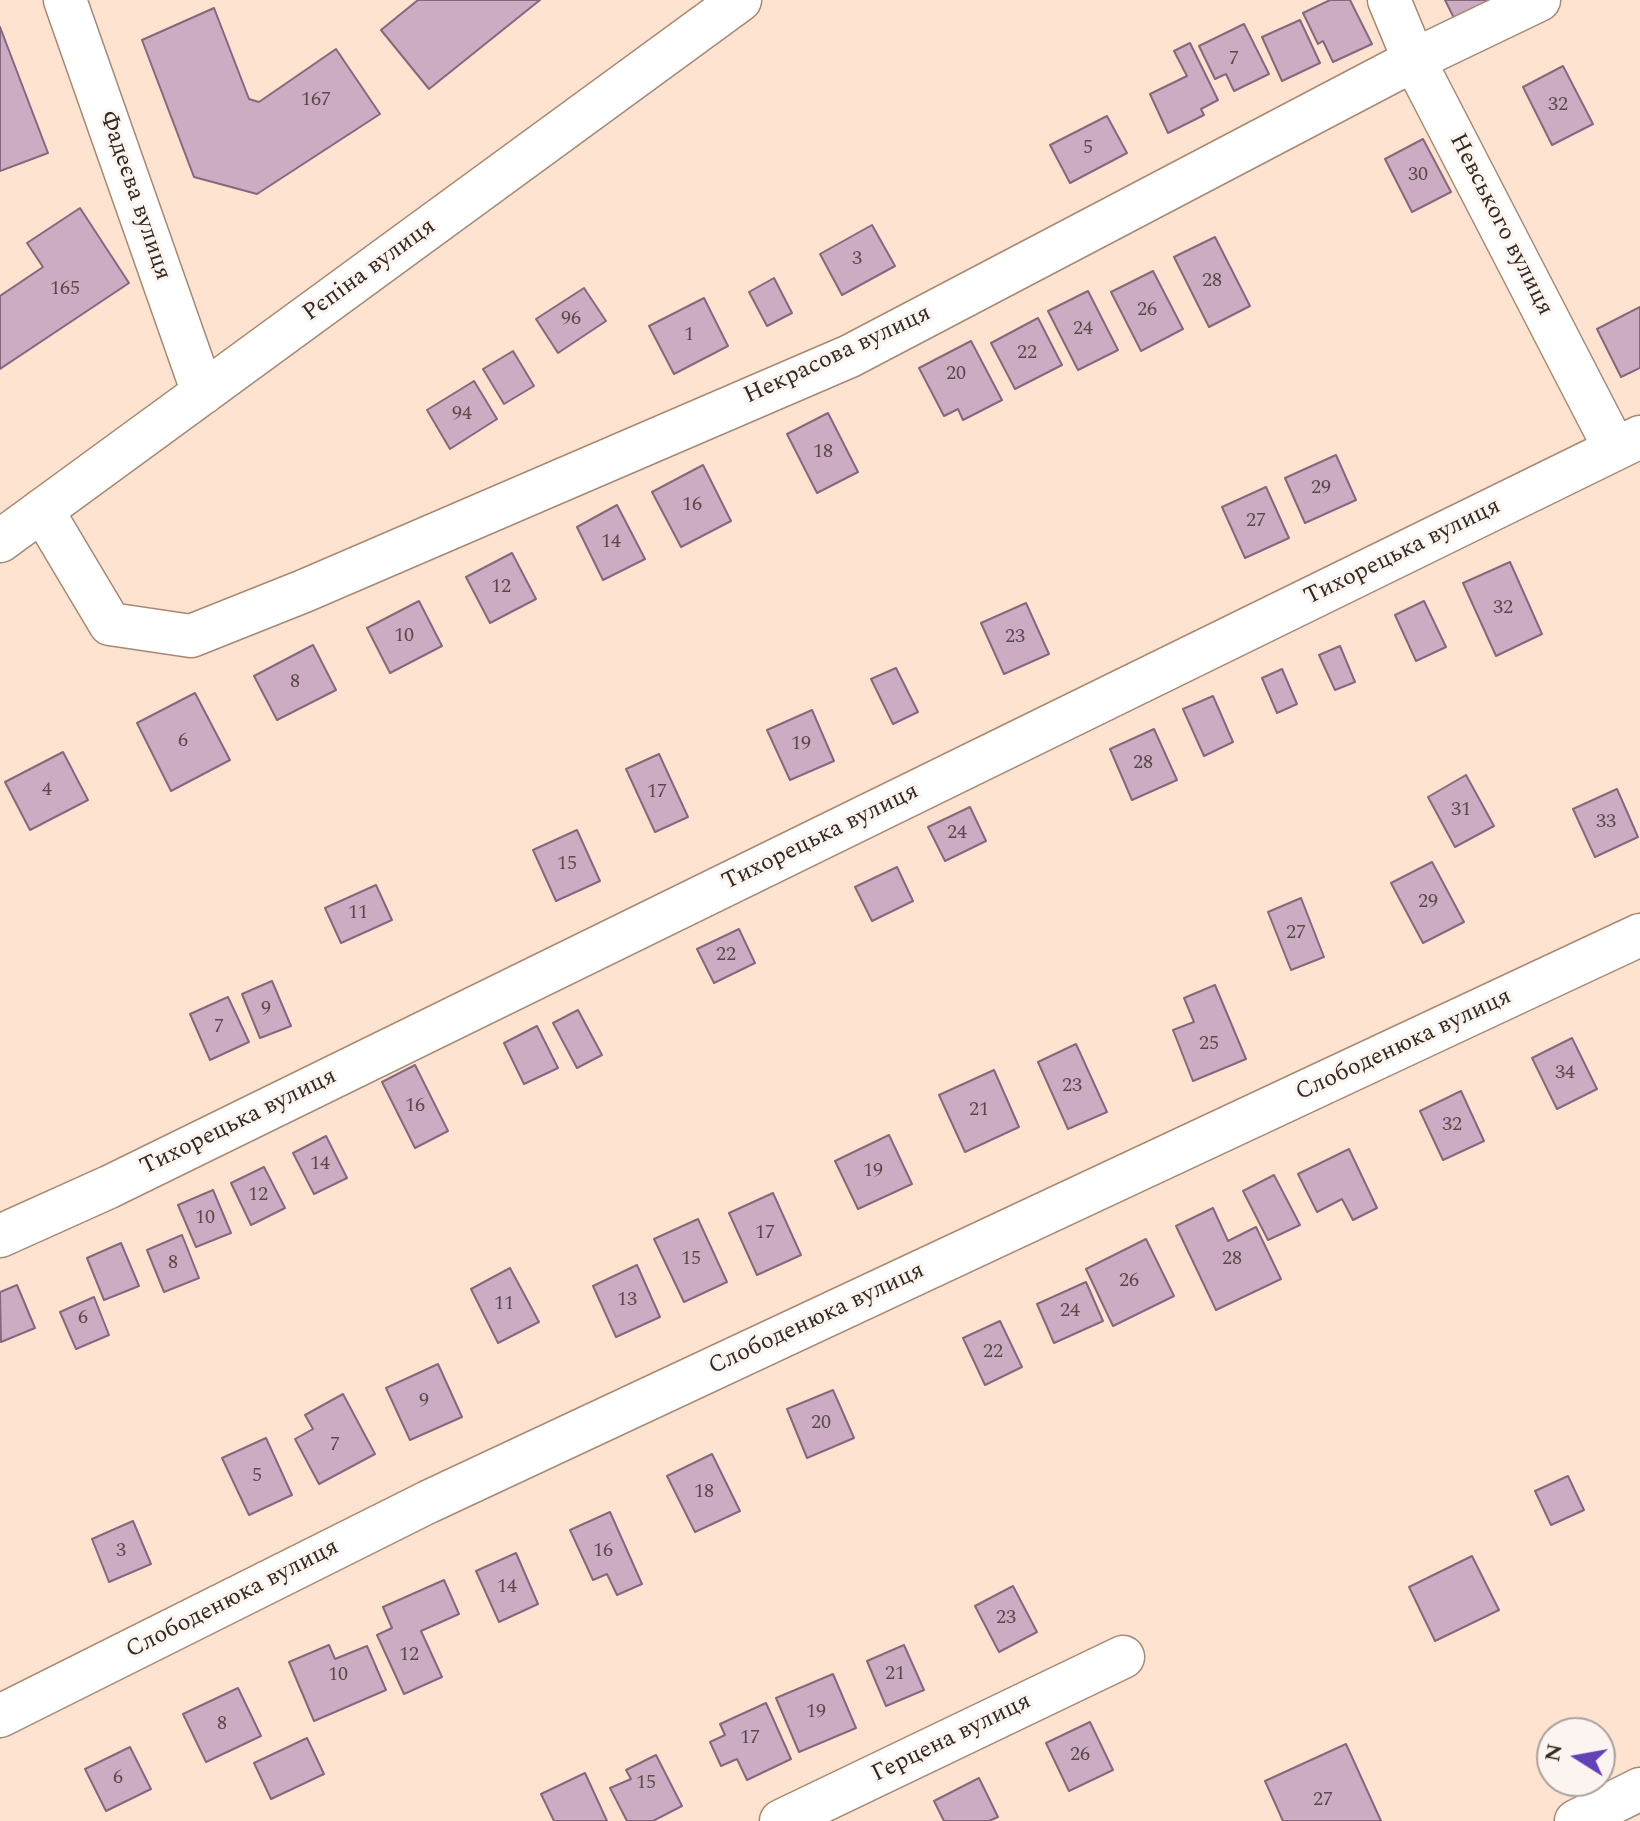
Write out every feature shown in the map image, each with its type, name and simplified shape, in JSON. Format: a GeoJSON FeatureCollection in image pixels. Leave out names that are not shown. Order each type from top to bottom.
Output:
{"type":"FeatureCollection","features":[{"type":"Feature","properties":{"kind":"street","name":"Фадеєва вулиця"},"geometry":{"type":"LineString","coordinates":[[65,0],[203,393]]}},
{"type":"Feature","properties":{"kind":"street","name":"Рєпіна вулиця"},"geometry":{"type":"LineString","coordinates":[[0,541],[740,0]]}},
{"type":"Feature","properties":{"kind":"street","name":"Невського вулиця"},"geometry":{"type":"LineString","coordinates":[[1389,0],[1414,60],[1627,443]]}},
{"type":"Feature","properties":{"kind":"street","name":"Некрасова вулиця"},"geometry":{"type":"LineString","coordinates":[[42,510],[110,624],[191,636],[304,591],[850,356],[1414,60],[1539,0]]}},
{"type":"Feature","properties":{"kind":"street","name":"Тихорецька вулиця"},"geometry":{"type":"LineString","coordinates":[[0,1236],[123,1180],[1627,443]]}},
{"type":"Feature","properties":{"kind":"street","name":"Слободенюка вулиця"},"geometry":{"type":"LineString","coordinates":[[0,1716],[428,1502],[1640,935]]}},
{"type":"Feature","properties":{"kind":"street","name":"Герцена вулиця"},"geometry":{"type":"LineString","coordinates":[[781,1821],[1123,1657]]}},
{"type":"Feature","properties":{"kind":"street"},"geometry":{"type":"LineString","coordinates":[[1576,1821],[1640,1789]]}},
{"type":"Feature","properties":{"kind":"building"},"geometry":{"type":"Polygon","coordinates":[[[418,0],[540,0],[429,89],[381,30],[418,0]]]}},
{"type":"Feature","properties":{"kind":"building"},"geometry":{"type":"Polygon","coordinates":[[[1330,0],[1350,0],[1372,44],[1333,62],[1323,41],[1318,44],[1303,13],[1330,0]]]}},
{"type":"Feature","properties":{"kind":"building"},"geometry":{"type":"Polygon","coordinates":[[[1445,0],[1505,0],[1457,24],[1445,0]]]}},
{"type":"Feature","properties":{"kind":"building"},"geometry":{"type":"Polygon","coordinates":[[[214,8],[249,99],[259,102],[336,49],[380,114],[257,194],[194,177],[142,40],[214,8]]]}},
{"type":"Feature","properties":{"kind":"building"},"geometry":{"type":"Polygon","coordinates":[[[1300,20],[1320,63],[1282,81],[1262,37],[1300,20]]]}},
{"type":"Feature","properties":{"kind":"building"},"geometry":{"type":"Polygon","coordinates":[[[1244,24],[1269,74],[1234,91],[1226,74],[1215,79],[1199,46],[1244,24]]]}},
{"type":"Feature","properties":{"kind":"building"},"geometry":{"type":"Polygon","coordinates":[[[0,27],[48,153],[0,171],[0,27]]]}},
{"type":"Feature","properties":{"kind":"building"},"geometry":{"type":"Polygon","coordinates":[[[1190,43],[1218,100],[1201,109],[1204,115],[1168,133],[1150,94],[1187,76],[1174,51],[1190,43]]]}},
{"type":"Feature","properties":{"kind":"building"},"geometry":{"type":"Polygon","coordinates":[[[1563,66],[1593,124],[1552,145],[1523,87],[1563,66]]]}},
{"type":"Feature","properties":{"kind":"building"},"geometry":{"type":"Polygon","coordinates":[[[1107,116],[1127,153],[1070,183],[1050,145],[1107,116]]]}},
{"type":"Feature","properties":{"kind":"building"},"geometry":{"type":"Polygon","coordinates":[[[1423,139],[1451,192],[1412,212],[1385,159],[1423,139]]]}},
{"type":"Feature","properties":{"kind":"building"},"geometry":{"type":"Polygon","coordinates":[[[80,208],[129,283],[0,369],[0,296],[43,267],[27,243],[80,208]]]}},
{"type":"Feature","properties":{"kind":"building"},"geometry":{"type":"Polygon","coordinates":[[[872,225],[895,266],[842,295],[820,254],[872,225]]]}},
{"type":"Feature","properties":{"kind":"building"},"geometry":{"type":"Polygon","coordinates":[[[1215,237],[1250,306],[1209,327],[1174,257],[1215,237]]]}},
{"type":"Feature","properties":{"kind":"building"},"geometry":{"type":"Polygon","coordinates":[[[1153,271],[1183,329],[1141,351],[1111,292],[1153,271]]]}},
{"type":"Feature","properties":{"kind":"building"},"geometry":{"type":"Polygon","coordinates":[[[774,278],[792,313],[767,326],[749,292],[774,278]]]}},
{"type":"Feature","properties":{"kind":"building"},"geometry":{"type":"Polygon","coordinates":[[[584,288],[606,321],[558,353],[536,319],[584,288]]]}},
{"type":"Feature","properties":{"kind":"building"},"geometry":{"type":"Polygon","coordinates":[[[1088,291],[1118,350],[1078,370],[1048,311],[1088,291]]]}},
{"type":"Feature","properties":{"kind":"building"},"geometry":{"type":"Polygon","coordinates":[[[704,298],[728,346],[674,374],[649,326],[704,298]]]}},
{"type":"Feature","properties":{"kind":"building"},"geometry":{"type":"Polygon","coordinates":[[[1640,307],[1640,368],[1621,377],[1597,329],[1640,307]]]}},
{"type":"Feature","properties":{"kind":"building"},"geometry":{"type":"Polygon","coordinates":[[[1038,318],[1062,365],[1015,389],[991,343],[1038,318]]]}},
{"type":"Feature","properties":{"kind":"building"},"geometry":{"type":"Polygon","coordinates":[[[971,341],[1002,400],[963,420],[958,409],[944,416],[919,368],[971,341]]]}},
{"type":"Feature","properties":{"kind":"building"},"geometry":{"type":"Polygon","coordinates":[[[513,351],[534,386],[504,404],[483,369],[513,351]]]}},
{"type":"Feature","properties":{"kind":"building"},"geometry":{"type":"Polygon","coordinates":[[[474,381],[497,419],[450,449],[427,410],[474,381]]]}},
{"type":"Feature","properties":{"kind":"building"},"geometry":{"type":"Polygon","coordinates":[[[828,413],[858,472],[817,493],[787,434],[828,413]]]}},
{"type":"Feature","properties":{"kind":"building"},"geometry":{"type":"Polygon","coordinates":[[[1336,455],[1356,500],[1305,523],[1285,478],[1336,455]]]}},
{"type":"Feature","properties":{"kind":"building"},"geometry":{"type":"Polygon","coordinates":[[[703,465],[731,521],[681,547],[652,492],[703,465]]]}},
{"type":"Feature","properties":{"kind":"building"},"geometry":{"type":"Polygon","coordinates":[[[1266,487],[1289,538],[1245,558],[1222,507],[1266,487]]]}},
{"type":"Feature","properties":{"kind":"building"},"geometry":{"type":"Polygon","coordinates":[[[617,505],[645,559],[603,580],[577,527],[617,505]]]}},
{"type":"Feature","properties":{"kind":"building"},"geometry":{"type":"Polygon","coordinates":[[[512,553],[536,599],[490,623],[466,577],[512,553]]]}},
{"type":"Feature","properties":{"kind":"building"},"geometry":{"type":"Polygon","coordinates":[[[1510,562],[1542,634],[1496,656],[1463,583],[1510,562]]]}},
{"type":"Feature","properties":{"kind":"building"},"geometry":{"type":"Polygon","coordinates":[[[419,601],[442,646],[390,673],[367,628],[419,601]]]}},
{"type":"Feature","properties":{"kind":"building"},"geometry":{"type":"Polygon","coordinates":[[[1424,601],[1446,647],[1416,661],[1395,615],[1424,601]]]}},
{"type":"Feature","properties":{"kind":"building"},"geometry":{"type":"Polygon","coordinates":[[[1026,603],[1049,654],[1004,674],[981,623],[1026,603]]]}},
{"type":"Feature","properties":{"kind":"building"},"geometry":{"type":"Polygon","coordinates":[[[313,645],[336,690],[277,720],[254,676],[313,645]]]}},
{"type":"Feature","properties":{"kind":"building"},"geometry":{"type":"Polygon","coordinates":[[[1340,646],[1355,682],[1335,690],[1319,655],[1340,646]]]}},
{"type":"Feature","properties":{"kind":"building"},"geometry":{"type":"Polygon","coordinates":[[[896,668],[918,712],[893,724],[871,679],[896,668]]]}},
{"type":"Feature","properties":{"kind":"building"},"geometry":{"type":"Polygon","coordinates":[[[1282,669],[1297,704],[1277,713],[1262,678],[1282,669]]]}},
{"type":"Feature","properties":{"kind":"building"},"geometry":{"type":"Polygon","coordinates":[[[195,693],[230,760],[171,791],[137,723],[195,693]]]}},
{"type":"Feature","properties":{"kind":"building"},"geometry":{"type":"Polygon","coordinates":[[[1213,696],[1233,742],[1204,756],[1183,709],[1213,696]]]}},
{"type":"Feature","properties":{"kind":"building"},"geometry":{"type":"Polygon","coordinates":[[[812,710],[834,761],[790,780],[767,730],[812,710]]]}},
{"type":"Feature","properties":{"kind":"building"},"geometry":{"type":"Polygon","coordinates":[[[1154,729],[1177,780],[1132,800],[1110,749],[1154,729]]]}},
{"type":"Feature","properties":{"kind":"building"},"geometry":{"type":"Polygon","coordinates":[[[63,752],[88,800],[30,830],[5,782],[63,752]]]}},
{"type":"Feature","properties":{"kind":"building"},"geometry":{"type":"Polygon","coordinates":[[[659,754],[688,817],[655,832],[626,769],[659,754]]]}},
{"type":"Feature","properties":{"kind":"building"},"geometry":{"type":"Polygon","coordinates":[[[1466,775],[1494,826],[1455,847],[1428,797],[1466,775]]]}},
{"type":"Feature","properties":{"kind":"building"},"geometry":{"type":"Polygon","coordinates":[[[1617,789],[1638,837],[1595,857],[1573,809],[1617,789]]]}},
{"type":"Feature","properties":{"kind":"building"},"geometry":{"type":"Polygon","coordinates":[[[970,807],[986,841],[945,861],[928,827],[970,807]]]}},
{"type":"Feature","properties":{"kind":"building"},"geometry":{"type":"Polygon","coordinates":[[[577,830],[600,881],[556,901],[533,850],[577,830]]]}},
{"type":"Feature","properties":{"kind":"building"},"geometry":{"type":"Polygon","coordinates":[[[1432,862],[1464,922],[1423,943],[1391,883],[1432,862]]]}},
{"type":"Feature","properties":{"kind":"building"},"geometry":{"type":"Polygon","coordinates":[[[897,867],[913,901],[872,921],[855,887],[897,867]]]}},
{"type":"Feature","properties":{"kind":"building"},"geometry":{"type":"Polygon","coordinates":[[[376,885],[392,920],[341,943],[325,908],[376,885]]]}},
{"type":"Feature","properties":{"kind":"building"},"geometry":{"type":"Polygon","coordinates":[[[1301,898],[1324,957],[1291,970],[1268,912],[1301,898]]]}},
{"type":"Feature","properties":{"kind":"building"},"geometry":{"type":"Polygon","coordinates":[[[739,929],[755,963],[714,983],[697,949],[739,929]]]}},
{"type":"Feature","properties":{"kind":"building"},"geometry":{"type":"Polygon","coordinates":[[[272,981],[291,1026],[260,1038],[242,994],[272,981]]]}},
{"type":"Feature","properties":{"kind":"building"},"geometry":{"type":"Polygon","coordinates":[[[1215,985],[1246,1059],[1193,1081],[1173,1030],[1194,1022],[1184,998],[1215,985]]]}},
{"type":"Feature","properties":{"kind":"building"},"geometry":{"type":"Polygon","coordinates":[[[228,997],[249,1042],[210,1060],[190,1014],[228,997]]]}},
{"type":"Feature","properties":{"kind":"building"},"geometry":{"type":"Polygon","coordinates":[[[578,1010],[602,1055],[577,1068],[553,1023],[578,1010]]]}},
{"type":"Feature","properties":{"kind":"building"},"geometry":{"type":"Polygon","coordinates":[[[537,1026],[558,1068],[524,1084],[504,1043],[537,1026]]]}},
{"type":"Feature","properties":{"kind":"building"},"geometry":{"type":"Polygon","coordinates":[[[1572,1038],[1597,1089],[1557,1109],[1532,1058],[1572,1038]]]}},
{"type":"Feature","properties":{"kind":"building"},"geometry":{"type":"Polygon","coordinates":[[[1076,1044],[1107,1112],[1068,1129],[1038,1062],[1076,1044]]]}},
{"type":"Feature","properties":{"kind":"building"},"geometry":{"type":"Polygon","coordinates":[[[415,1065],[448,1131],[415,1148],[382,1082],[415,1065]]]}},
{"type":"Feature","properties":{"kind":"building"},"geometry":{"type":"Polygon","coordinates":[[[994,1070],[1019,1127],[965,1152],[939,1095],[994,1070]]]}},
{"type":"Feature","properties":{"kind":"building"},"geometry":{"type":"Polygon","coordinates":[[[1461,1091],[1484,1141],[1443,1160],[1420,1111],[1461,1091]]]}},
{"type":"Feature","properties":{"kind":"building"},"geometry":{"type":"Polygon","coordinates":[[[889,1135],[912,1184],[858,1209],[835,1161],[889,1135]]]}},
{"type":"Feature","properties":{"kind":"building"},"geometry":{"type":"Polygon","coordinates":[[[326,1136],[347,1178],[314,1194],[293,1153],[326,1136]]]}},
{"type":"Feature","properties":{"kind":"building"},"geometry":{"type":"Polygon","coordinates":[[[1349,1149],[1377,1208],[1353,1220],[1342,1199],[1317,1212],[1298,1174],[1349,1149]]]}},
{"type":"Feature","properties":{"kind":"building"},"geometry":{"type":"Polygon","coordinates":[[[264,1167],[285,1208],[251,1225],[231,1183],[264,1167]]]}},
{"type":"Feature","properties":{"kind":"building"},"geometry":{"type":"Polygon","coordinates":[[[1274,1175],[1300,1225],[1268,1240],[1243,1191],[1274,1175]]]}},
{"type":"Feature","properties":{"kind":"building"},"geometry":{"type":"Polygon","coordinates":[[[213,1190],[231,1233],[196,1247],[178,1205],[213,1190]]]}},
{"type":"Feature","properties":{"kind":"building"},"geometry":{"type":"Polygon","coordinates":[[[773,1193],[801,1255],[757,1275],[729,1213],[773,1193]]]}},
{"type":"Feature","properties":{"kind":"building"},"geometry":{"type":"Polygon","coordinates":[[[1213,1208],[1228,1241],[1256,1227],[1281,1279],[1216,1310],[1176,1226],[1213,1208]]]}},
{"type":"Feature","properties":{"kind":"building"},"geometry":{"type":"Polygon","coordinates":[[[698,1219],[727,1282],[684,1302],[654,1239],[698,1219]]]}},
{"type":"Feature","properties":{"kind":"building"},"geometry":{"type":"Polygon","coordinates":[[[182,1235],[199,1278],[164,1292],[147,1250],[182,1235]]]}},
{"type":"Feature","properties":{"kind":"building"},"geometry":{"type":"Polygon","coordinates":[[[1146,1239],[1174,1296],[1113,1326],[1086,1269],[1146,1239]]]}},
{"type":"Feature","properties":{"kind":"building"},"geometry":{"type":"Polygon","coordinates":[[[121,1243],[139,1286],[104,1300],[87,1258],[121,1243]]]}},
{"type":"Feature","properties":{"kind":"building"},"geometry":{"type":"Polygon","coordinates":[[[637,1265],[660,1317],[616,1337],[593,1286],[637,1265]]]}},
{"type":"Feature","properties":{"kind":"building"},"geometry":{"type":"Polygon","coordinates":[[[510,1268],[539,1322],[498,1343],[471,1289],[510,1268]]]}},
{"type":"Feature","properties":{"kind":"building"},"geometry":{"type":"Polygon","coordinates":[[[1086,1282],[1103,1321],[1054,1343],[1037,1304],[1086,1282]]]}},
{"type":"Feature","properties":{"kind":"building"},"geometry":{"type":"Polygon","coordinates":[[[17,1285],[35,1328],[1,1342],[0,1292],[17,1285]]]}},
{"type":"Feature","properties":{"kind":"building"},"geometry":{"type":"Polygon","coordinates":[[[94,1297],[109,1335],[76,1349],[60,1312],[94,1297]]]}},
{"type":"Feature","properties":{"kind":"building"},"geometry":{"type":"Polygon","coordinates":[[[1000,1321],[1022,1367],[985,1385],[963,1338],[1000,1321]]]}},
{"type":"Feature","properties":{"kind":"building"},"geometry":{"type":"Polygon","coordinates":[[[438,1364],[462,1417],[410,1440],[386,1388],[438,1364]]]}},
{"type":"Feature","properties":{"kind":"building"},"geometry":{"type":"Polygon","coordinates":[[[833,1390],[854,1438],[807,1458],[787,1409],[833,1390]]]}},
{"type":"Feature","properties":{"kind":"building"},"geometry":{"type":"Polygon","coordinates":[[[343,1394],[375,1454],[319,1484],[295,1439],[313,1429],[305,1415],[343,1394]]]}},
{"type":"Feature","properties":{"kind":"building"},"geometry":{"type":"Polygon","coordinates":[[[266,1438],[292,1495],[249,1515],[222,1458],[266,1438]]]}},
{"type":"Feature","properties":{"kind":"building"},"geometry":{"type":"Polygon","coordinates":[[[712,1454],[740,1511],[695,1532],[667,1476],[712,1454]]]}},
{"type":"Feature","properties":{"kind":"building"},"geometry":{"type":"Polygon","coordinates":[[[1568,1476],[1584,1510],[1551,1525],[1535,1491],[1568,1476]]]}},
{"type":"Feature","properties":{"kind":"building"},"geometry":{"type":"Polygon","coordinates":[[[610,1512],[642,1584],[617,1595],[607,1574],[593,1580],[570,1530],[610,1512]]]}},
{"type":"Feature","properties":{"kind":"building"},"geometry":{"type":"Polygon","coordinates":[[[133,1521],[151,1564],[109,1582],[92,1539],[133,1521]]]}},
{"type":"Feature","properties":{"kind":"building"},"geometry":{"type":"Polygon","coordinates":[[[516,1553],[538,1604],[499,1622],[476,1571],[516,1553]]]}},
{"type":"Feature","properties":{"kind":"building"},"geometry":{"type":"Polygon","coordinates":[[[1472,1556],[1499,1610],[1435,1641],[1409,1587],[1472,1556]]]}},
{"type":"Feature","properties":{"kind":"building"},"geometry":{"type":"Polygon","coordinates":[[[444,1580],[459,1614],[421,1631],[442,1677],[404,1694],[377,1635],[392,1628],[383,1607],[444,1580]]]}},
{"type":"Feature","properties":{"kind":"building"},"geometry":{"type":"Polygon","coordinates":[[[1013,1586],[1037,1632],[999,1652],[975,1606],[1013,1586]]]}},
{"type":"Feature","properties":{"kind":"building"},"geometry":{"type":"Polygon","coordinates":[[[329,1645],[335,1659],[367,1646],[386,1690],[314,1721],[289,1662],[329,1645]]]}},
{"type":"Feature","properties":{"kind":"building"},"geometry":{"type":"Polygon","coordinates":[[[904,1645],[924,1690],[886,1706],[867,1661],[904,1645]]]}},
{"type":"Feature","properties":{"kind":"building"},"geometry":{"type":"Polygon","coordinates":[[[833,1674],[856,1728],[799,1752],[776,1698],[833,1674]]]}},
{"type":"Feature","properties":{"kind":"building"},"geometry":{"type":"Polygon","coordinates":[[[238,1688],[261,1736],[206,1762],[183,1714],[238,1688]]]}},
{"type":"Feature","properties":{"kind":"building"},"geometry":{"type":"Polygon","coordinates":[[[766,1703],[791,1759],[747,1780],[737,1759],[721,1766],[710,1742],[725,1735],[720,1724],[766,1703]]]}},
{"type":"Feature","properties":{"kind":"building"},"geometry":{"type":"Polygon","coordinates":[[[1090,1722],[1113,1770],[1069,1791],[1046,1743],[1090,1722]]]}},
{"type":"Feature","properties":{"kind":"building"},"geometry":{"type":"Polygon","coordinates":[[[307,1738],[324,1774],[271,1799],[254,1763],[307,1738]]]}},
{"type":"Feature","properties":{"kind":"building"},"geometry":{"type":"Polygon","coordinates":[[[1346,1744],[1381,1821],[1283,1821],[1265,1781],[1346,1744]]]}},
{"type":"Feature","properties":{"kind":"building"},"geometry":{"type":"Polygon","coordinates":[[[130,1747],[151,1789],[106,1811],[85,1769],[130,1747]]]}},
{"type":"Feature","properties":{"kind":"building"},"geometry":{"type":"Polygon","coordinates":[[[656,1755],[682,1806],[653,1821],[627,1821],[610,1788],[631,1779],[626,1770],[656,1755]]]}},
{"type":"Feature","properties":{"kind":"building"},"geometry":{"type":"Polygon","coordinates":[[[585,1773],[607,1821],[554,1821],[541,1794],[585,1773]]]}},
{"type":"Feature","properties":{"kind":"building"},"geometry":{"type":"Polygon","coordinates":[[[979,1778],[998,1817],[989,1821],[944,1821],[934,1801],[979,1778]]]}}]}
